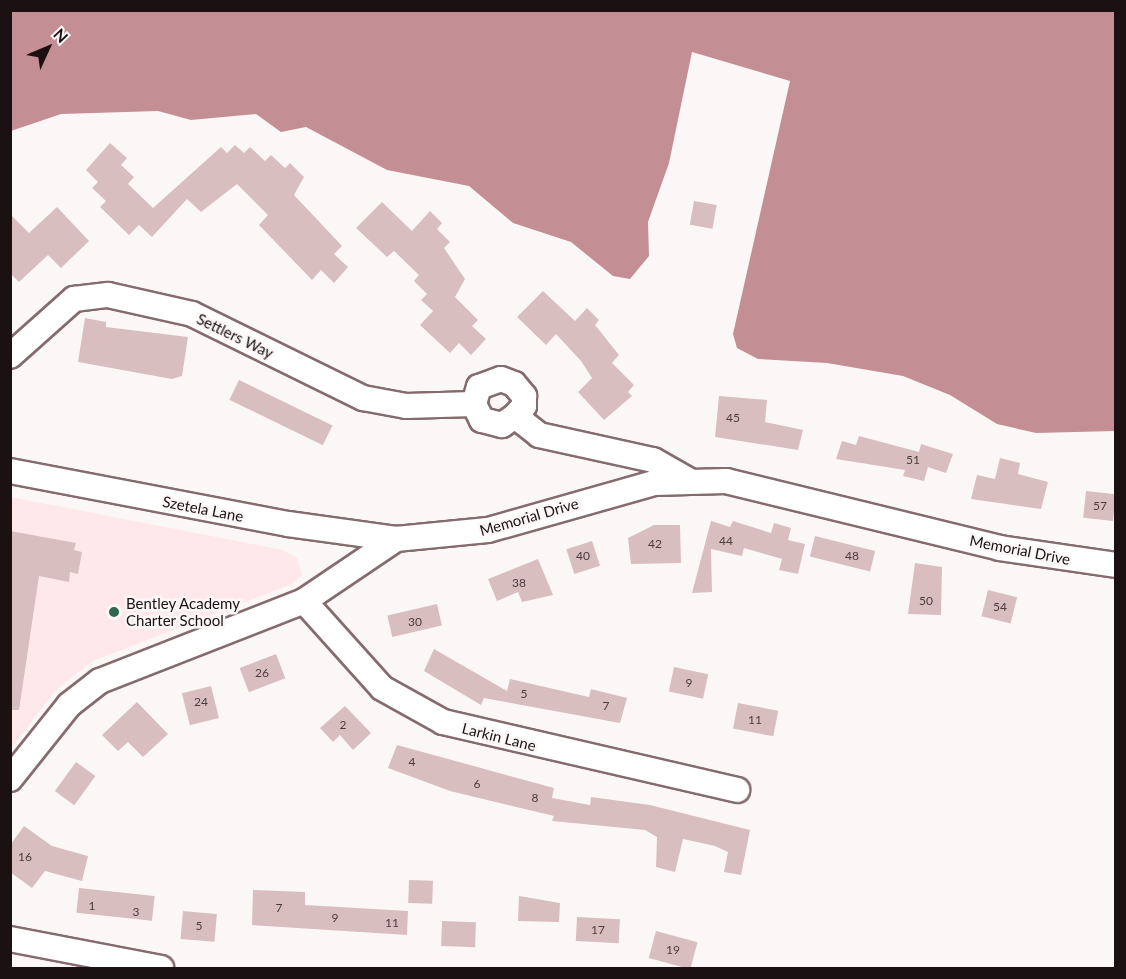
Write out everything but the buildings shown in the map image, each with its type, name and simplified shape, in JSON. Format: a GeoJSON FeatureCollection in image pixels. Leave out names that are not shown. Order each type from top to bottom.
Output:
{"type":"FeatureCollection","features":[{"type":"Feature","properties":{"kind":"street","name":"Settlers Way"},"geometry":{"type":"LineString","coordinates":[[10,356],[74,299],[108,295],[192,314],[363,398],[406,406],[474,404]]}},
{"type":"Feature","properties":{"kind":"street"},"geometry":{"type":"LineString","coordinates":[[501,379],[524,396],[524,406],[514,416],[502,425],[482,420],[474,404],[479,387],[501,379]]}},
{"type":"Feature","properties":{"kind":"street"},"geometry":{"type":"LineString","coordinates":[[514,416],[539,435],[653,460],[690,481]]}},
{"type":"Feature","properties":{"kind":"street","name":"Szetela Lane"},"geometry":{"type":"LineString","coordinates":[[10,471],[288,524],[396,539]]}},
{"type":"Feature","properties":{"kind":"street","name":"Memorial Drive"},"geometry":{"type":"LineString","coordinates":[[10,779],[47,729],[100,681],[304,601],[396,539],[488,530],[619,491],[690,481],[760,487],[1000,548],[1116,565]]}},
{"type":"Feature","properties":{"kind":"street","name":"Larkin Lane"},"geometry":{"type":"LineString","coordinates":[[304,601],[382,688],[443,722],[737,790]]}},
{"type":"Feature","properties":{"kind":"street"},"geometry":{"type":"LineString","coordinates":[[10,939],[161,969]]}},
{"type":"Feature","properties":{"kind":"shaded area"},"geometry":{"type":"Polygon","coordinates":[[[10,11],[1115,11],[1115,431],[1036,433],[997,424],[950,395],[903,376],[827,363],[758,359],[737,348],[733,334],[790,81],[692,52],[669,163],[648,222],[649,256],[630,279],[613,276],[571,242],[513,223],[469,186],[387,170],[306,127],[281,132],[256,114],[191,120],[158,111],[61,114],[11,131],[10,11]]]}},
{"type":"Feature","properties":{"kind":"shaded area","name":"Bentley Academy Charter School"},"geometry":{"type":"Polygon","coordinates":[[[11,497],[283,550],[297,558],[302,575],[292,584],[93,661],[55,691],[11,749],[11,497]]]}},
{"type":"Feature","properties":{"kind":"place","name":"Bentley Academy Charter School"},"geometry":{"type":"Point","coordinates":[114,612]}}]}
